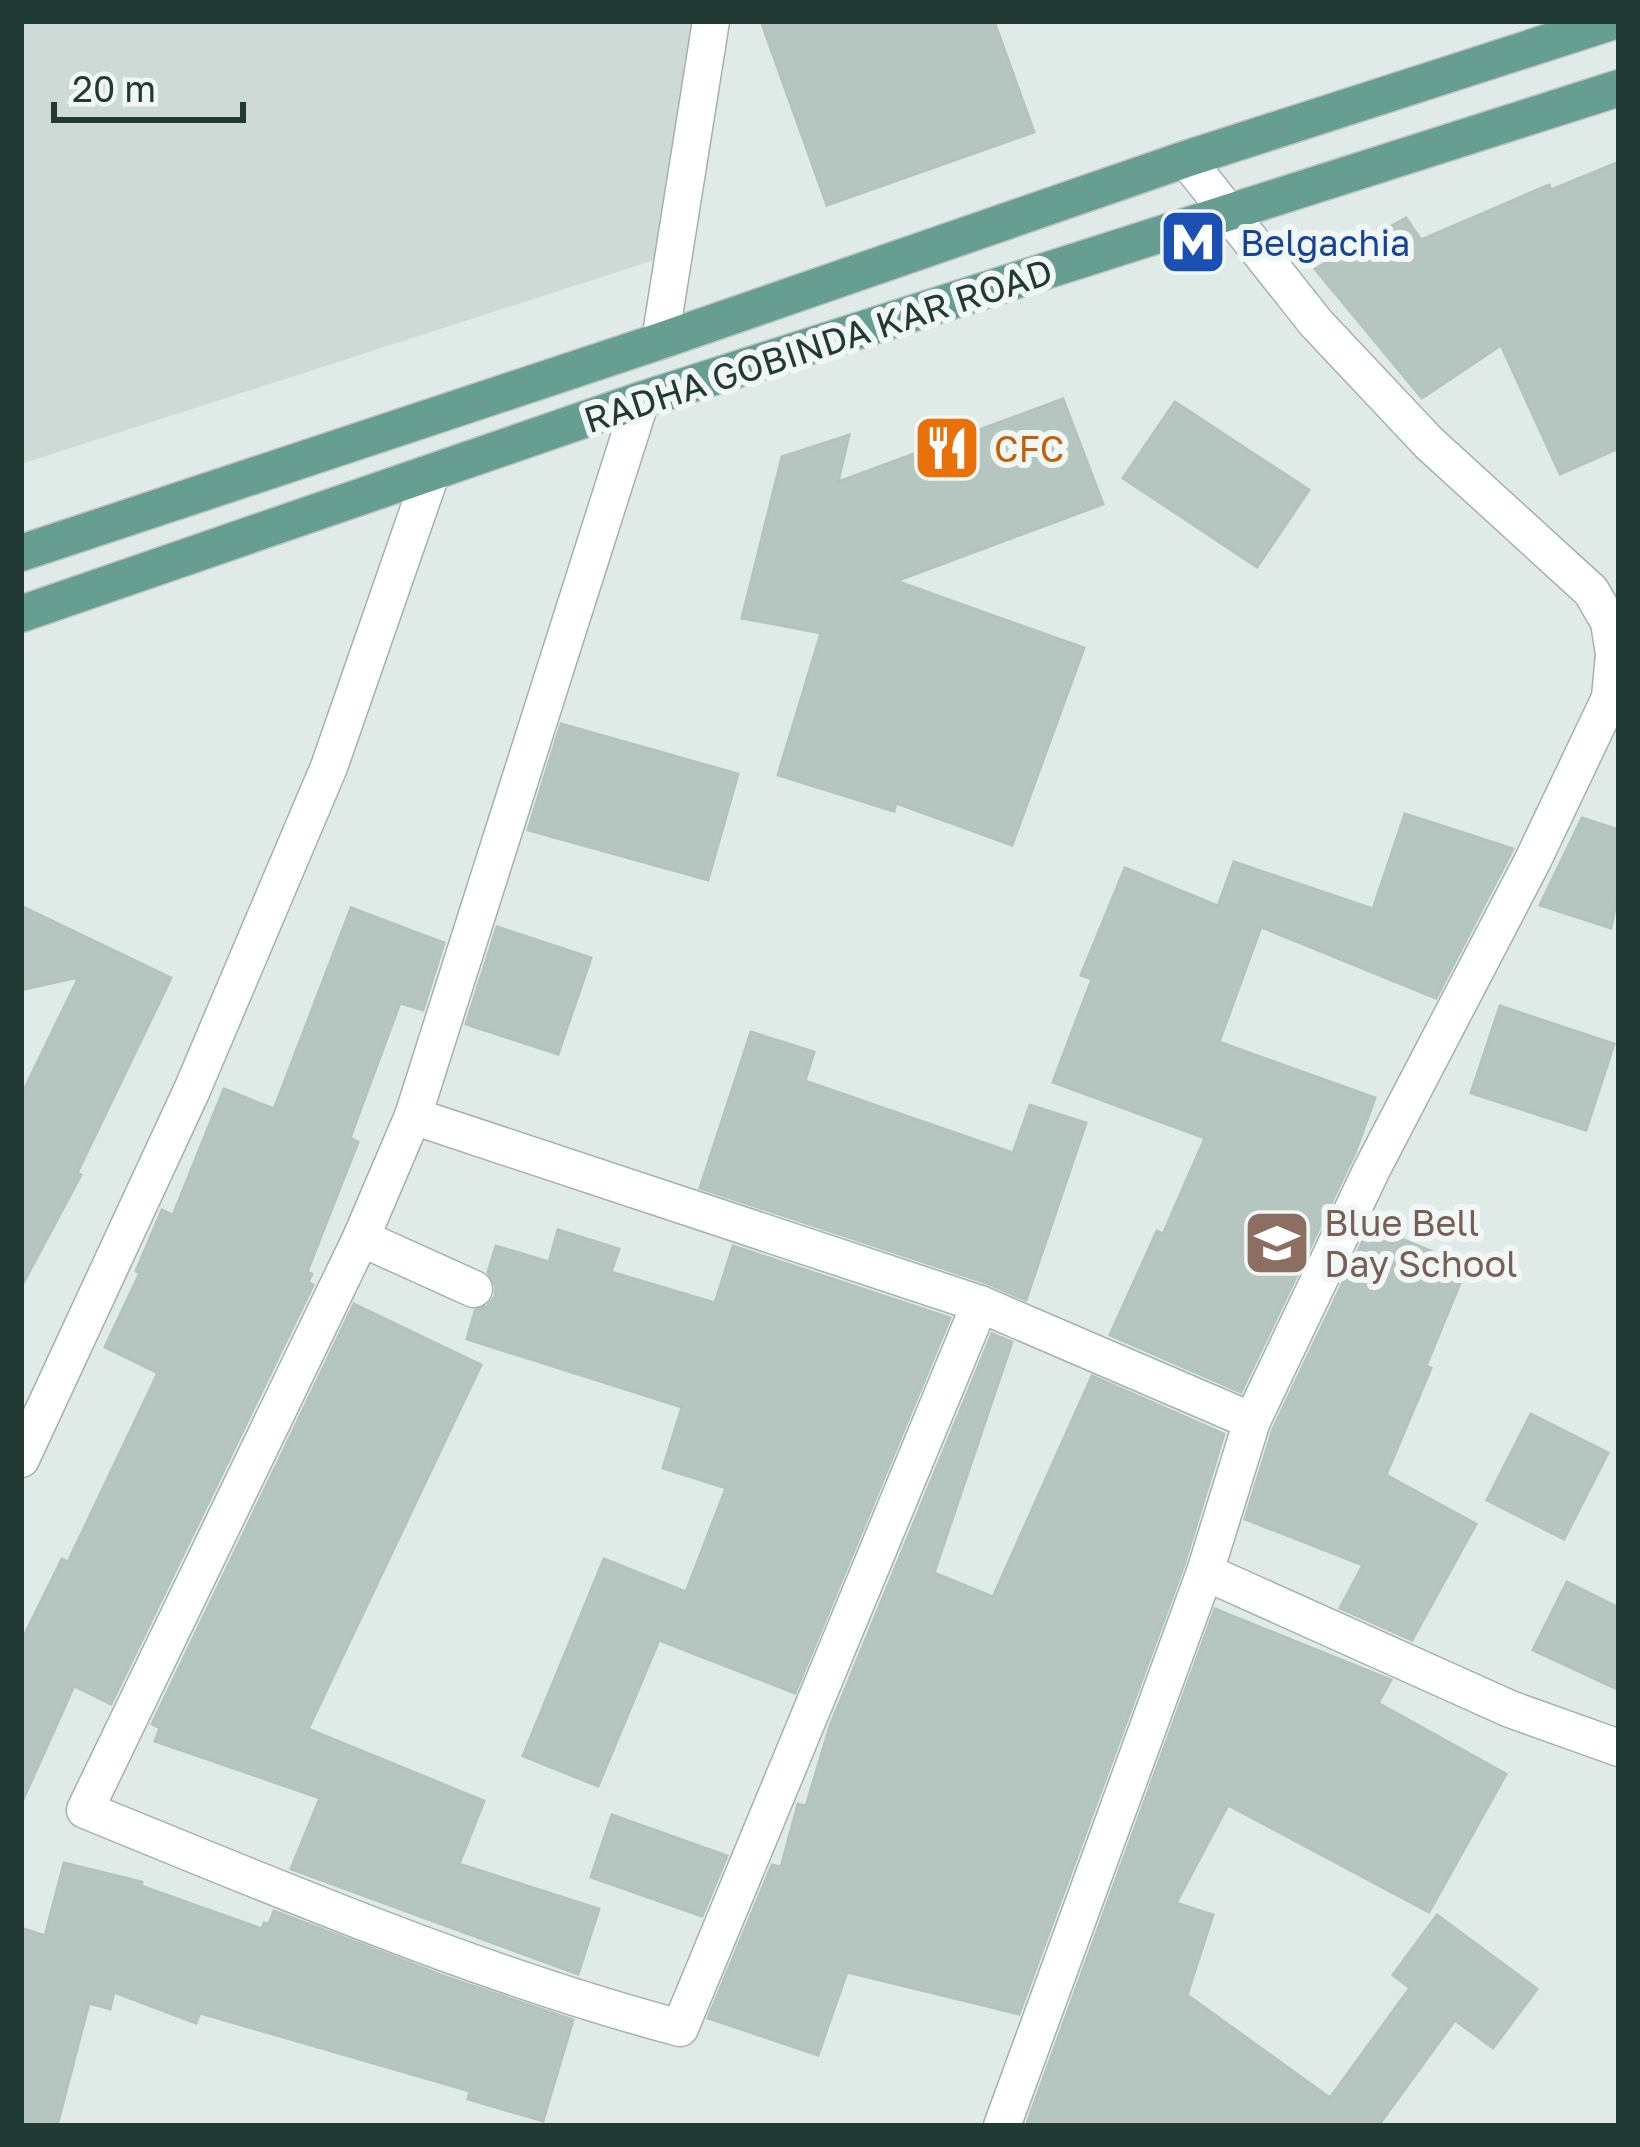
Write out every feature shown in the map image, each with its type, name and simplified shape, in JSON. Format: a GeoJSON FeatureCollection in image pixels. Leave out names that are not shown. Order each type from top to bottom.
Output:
{"type":"FeatureCollection","features":[{"type":"Feature","properties":{"kind":"main road"},"geometry":{"type":"LineString","coordinates":[[21,553],[660,341],[1186,159],[1614,21]]}},
{"type":"Feature","properties":{"kind":"main road","name":"RADHA GOBINDA KAR ROAD"},"geometry":{"type":"LineString","coordinates":[[21,614],[641,400],[1619,88]]}},
{"type":"Feature","properties":{"kind":"street"},"geometry":{"type":"LineString","coordinates":[[660,341],[711,21]]}},
{"type":"Feature","properties":{"kind":"street"},"geometry":{"type":"LineString","coordinates":[[1002,2126],[1205,1572],[1252,1421],[1372,1169],[1533,860],[1610,698],[1614,654],[1609,622],[1591,591],[1429,443],[1316,323],[1186,159]]}},
{"type":"Feature","properties":{"kind":"street"},"geometry":{"type":"LineString","coordinates":[[641,400],[413,1116],[361,1238],[85,1810],[589,2004],[680,2028],[980,1304]]}},
{"type":"Feature","properties":{"kind":"street"},"geometry":{"type":"LineString","coordinates":[[21,1459],[192,1090],[329,767],[430,474]]}},
{"type":"Feature","properties":{"kind":"street"},"geometry":{"type":"LineString","coordinates":[[413,1116],[980,1304],[1252,1421]]}},
{"type":"Feature","properties":{"kind":"street"},"geometry":{"type":"LineString","coordinates":[[361,1238],[473,1289]]}},
{"type":"Feature","properties":{"kind":"street"},"geometry":{"type":"LineString","coordinates":[[1205,1572],[1510,1709],[1619,1748]]}},
{"type":"Feature","properties":{"kind":"shaded area"},"geometry":{"type":"Polygon","coordinates":[[[21,21],[720,21],[670,255],[21,464],[21,21]]]}},
{"type":"Feature","properties":{"kind":"building"},"geometry":{"type":"Polygon","coordinates":[[[761,21],[994,21],[1034,132],[827,205],[761,21]]]}},
{"type":"Feature","properties":{"kind":"building"},"geometry":{"type":"Polygon","coordinates":[[[1619,162],[1619,448],[1560,474],[1501,345],[1422,398],[1315,269],[1406,218],[1421,240],[1549,185],[1551,190],[1619,162]]]}},
{"type":"Feature","properties":{"kind":"building"},"geometry":{"type":"Polygon","coordinates":[[[1063,399],[1103,504],[896,581],[1084,648],[1012,845],[896,803],[894,811],[778,775],[821,633],[742,618],[782,457],[849,435],[838,482],[1063,399]]]}},
{"type":"Feature","properties":{"kind":"building"},"geometry":{"type":"Polygon","coordinates":[[[1175,402],[1309,490],[1257,567],[1123,478],[1175,402]]]}},
{"type":"Feature","properties":{"kind":"building"},"geometry":{"type":"Polygon","coordinates":[[[561,724],[738,774],[708,880],[528,830],[561,724]]]}},
{"type":"Feature","properties":{"kind":"building"},"geometry":{"type":"Polygon","coordinates":[[[1405,814],[1513,849],[1436,998],[1261,927],[1219,1042],[1375,1098],[1355,1153],[1241,1392],[1110,1335],[1157,1231],[1163,1234],[1205,1138],[1053,1082],[1092,979],[1081,975],[1125,868],[1218,906],[1234,862],[1373,909],[1405,814]]]}},
{"type":"Feature","properties":{"kind":"building"},"geometry":{"type":"Polygon","coordinates":[[[1582,818],[1619,830],[1619,888],[1611,928],[1540,905],[1582,818]]]}},
{"type":"Feature","properties":{"kind":"building"},"geometry":{"type":"Polygon","coordinates":[[[21,906],[171,978],[77,1173],[81,1175],[21,1287],[21,1096],[79,977],[21,990],[21,906]]]}},
{"type":"Feature","properties":{"kind":"building"},"geometry":{"type":"Polygon","coordinates":[[[351,908],[444,943],[423,1010],[400,1003],[350,1138],[358,1142],[307,1272],[312,1274],[308,1282],[313,1285],[111,1704],[74,1686],[21,1804],[21,1642],[62,1559],[68,1562],[158,1373],[105,1347],[140,1273],[136,1271],[162,1210],[173,1215],[224,1089],[274,1109],[351,908]]]}},
{"type":"Feature","properties":{"kind":"building"},"geometry":{"type":"Polygon","coordinates":[[[497,927],[591,958],[558,1054],[466,1024],[497,927]]]}},
{"type":"Feature","properties":{"kind":"building"},"geometry":{"type":"Polygon","coordinates":[[[1500,1006],[1614,1044],[1586,1130],[1471,1093],[1500,1006]]]}},
{"type":"Feature","properties":{"kind":"building"},"geometry":{"type":"Polygon","coordinates":[[[751,1032],[814,1052],[805,1081],[1013,1153],[1030,1105],[1086,1123],[1026,1300],[700,1188],[751,1032]]]}},
{"type":"Feature","properties":{"kind":"building"},"geometry":{"type":"Polygon","coordinates":[[[1370,1226],[1467,1266],[1386,1475],[1476,1524],[1412,1640],[1340,1608],[1363,1565],[1245,1519],[1273,1429],[1370,1226]]]}},
{"type":"Feature","properties":{"kind":"building"},"geometry":{"type":"Polygon","coordinates":[[[558,1230],[619,1249],[611,1272],[715,1303],[733,1246],[950,1318],[795,1693],[659,1640],[598,1786],[523,1756],[604,1559],[686,1592],[726,1488],[663,1468],[682,1407],[467,1339],[475,1311],[495,1297],[496,1286],[488,1272],[496,1246],[549,1262],[558,1230]]]}},
{"type":"Feature","properties":{"kind":"building"},"geometry":{"type":"Polygon","coordinates":[[[354,1304],[481,1365],[308,1729],[484,1801],[459,1864],[599,1909],[578,1974],[291,1869],[320,1798],[155,1741],[160,1728],[152,1724],[354,1304]]]}},
{"type":"Feature","properties":{"kind":"building"},"geometry":{"type":"Polygon","coordinates":[[[992,1334],[1012,1342],[934,1573],[993,1597],[1092,1376],[1224,1434],[1184,1565],[1019,2014],[847,1972],[818,2055],[708,2018],[772,1865],[781,1867],[798,1804],[806,1806],[830,1726],[992,1334]]]}},
{"type":"Feature","properties":{"kind":"building"},"geometry":{"type":"Polygon","coordinates":[[[1531,1414],[1608,1453],[1564,1539],[1487,1500],[1531,1414]]]}},
{"type":"Feature","properties":{"kind":"building"},"geometry":{"type":"Polygon","coordinates":[[[1567,1582],[1619,1608],[1619,1690],[1533,1650],[1567,1582]]]}},
{"type":"Feature","properties":{"kind":"building"},"geometry":{"type":"Polygon","coordinates":[[[1215,1609],[1391,1680],[1378,1703],[1506,1774],[1429,1912],[1228,1805],[1176,1903],[1213,1915],[1187,1995],[1330,2098],[1410,1988],[1393,1975],[1437,1915],[1537,1989],[1493,2048],[1455,2020],[1378,2126],[1026,2126],[1215,1609]]]}},
{"type":"Feature","properties":{"kind":"building"},"geometry":{"type":"Polygon","coordinates":[[[612,1815],[727,1856],[702,1916],[591,1877],[612,1815]]]}},
{"type":"Feature","properties":{"kind":"building"},"geometry":{"type":"Polygon","coordinates":[[[64,1863],[142,1882],[141,1886],[262,1929],[274,1911],[573,2020],[543,2121],[468,2099],[470,2091],[200,2013],[196,2023],[114,1992],[110,2009],[89,2003],[57,2126],[21,2126],[21,1928],[45,1936],[64,1863]]]}},
{"type":"Feature","properties":{"kind":"place","name":"Belgachia"},"geometry":{"type":"Point","coordinates":[1193,242]}},
{"type":"Feature","properties":{"kind":"place","name":"CFC"},"geometry":{"type":"Point","coordinates":[947,448]}},
{"type":"Feature","properties":{"kind":"place","name":"Blue Bell Day School"},"geometry":{"type":"Point","coordinates":[1277,1243]}}]}
